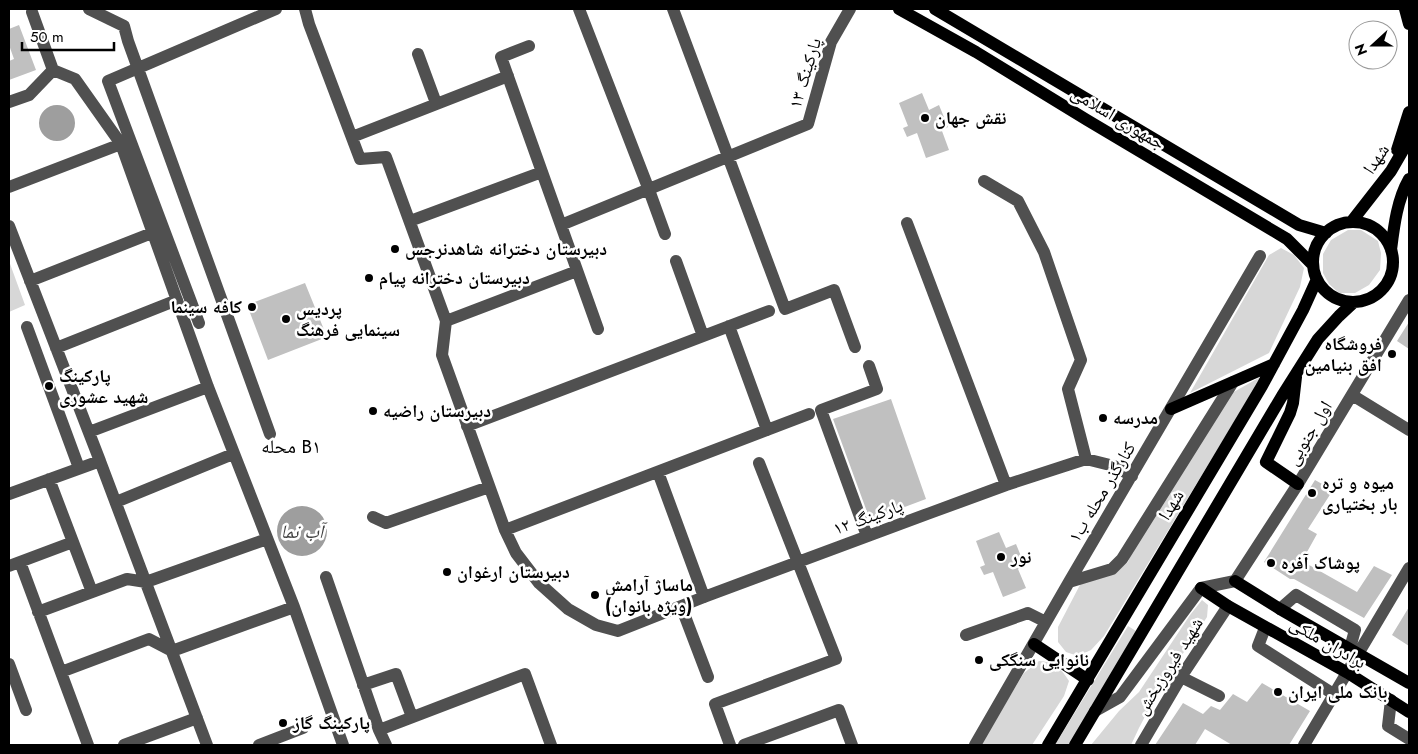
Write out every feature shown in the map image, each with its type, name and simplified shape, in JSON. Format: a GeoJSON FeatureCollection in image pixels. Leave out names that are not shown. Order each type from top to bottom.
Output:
{"type":"FeatureCollection","features":[{"type":"Feature","properties":{"kind":"main road","name":"جمهوری اسلامی"},"geometry":{"type":"LineString","coordinates":[[899,9],[976,52],[1287,239],[1313,265]]}},
{"type":"Feature","properties":{"kind":"main road","name":"جمهوری اسلامی"},"geometry":{"type":"LineString","coordinates":[[935,9],[1299,225],[1326,232]]}},
{"type":"Feature","properties":{"kind":"main road"},"geometry":{"type":"LineString","coordinates":[[1405,9],[1409,24]]}},
{"type":"Feature","properties":{"kind":"main road"},"geometry":{"type":"LineString","coordinates":[[1391,170],[1409,112]]}},
{"type":"Feature","properties":{"kind":"main road","name":"شهدا"},"geometry":{"type":"LineString","coordinates":[[1352,222],[1391,170],[1409,140]]}},
{"type":"Feature","properties":{"kind":"main road"},"geometry":{"type":"LineString","coordinates":[[1391,250],[1385,238],[1376,229],[1365,223],[1342,223],[1326,232],[1318,242],[1314,253],[1313,265],[1317,279],[1332,296],[1354,302],[1366,300],[1377,294],[1386,285],[1391,274],[1393,262],[1391,250],[1395,217],[1408,181]]}},
{"type":"Feature","properties":{"kind":"main road","name":"شهدا"},"geometry":{"type":"LineString","coordinates":[[1048,745],[1262,386],[1303,310],[1317,279]]}},
{"type":"Feature","properties":{"kind":"main road"},"geometry":{"type":"LineString","coordinates":[[1075,745],[1170,582],[1318,339],[1354,302]]}},
{"type":"Feature","properties":{"kind":"main road"},"geometry":{"type":"LineString","coordinates":[[1172,409],[1274,364]]}},
{"type":"Feature","properties":{"kind":"main road"},"geometry":{"type":"LineString","coordinates":[[1296,374],[1292,408],[1287,422],[1266,462],[1298,484]]}},
{"type":"Feature","properties":{"kind":"main road","name":"برادران ملکی"},"geometry":{"type":"LineString","coordinates":[[1235,581],[1354,651],[1406,678]]}},
{"type":"Feature","properties":{"kind":"main road","name":"برادران ملکی"},"geometry":{"type":"LineString","coordinates":[[1201,588],[1265,628],[1348,673],[1409,712]]}},
{"type":"Feature","properties":{"kind":"main road"},"geometry":{"type":"LineString","coordinates":[[1034,644],[1088,680]]}},
{"type":"Feature","properties":{"kind":"street"},"geometry":{"type":"LineString","coordinates":[[89,9],[124,26],[270,434]]}},
{"type":"Feature","properties":{"kind":"street"},"geometry":{"type":"LineString","coordinates":[[199,323],[108,81],[276,9]]}},
{"type":"Feature","properties":{"kind":"street"},"geometry":{"type":"LineString","coordinates":[[305,9],[360,159],[386,158],[446,321],[442,355],[504,530],[810,414]]}},
{"type":"Feature","properties":{"kind":"street"},"geometry":{"type":"LineString","coordinates":[[579,9],[665,234]]}},
{"type":"Feature","properties":{"kind":"street"},"geometry":{"type":"LineString","coordinates":[[673,9],[785,309],[834,290],[855,346]]}},
{"type":"Feature","properties":{"kind":"street","name":"پارکینگ ۱۳"},"geometry":{"type":"LineString","coordinates":[[728,158],[808,124],[831,42],[850,9]]}},
{"type":"Feature","properties":{"kind":"street"},"geometry":{"type":"LineString","coordinates":[[32,12],[53,70],[75,79],[121,144],[208,387],[294,606],[343,745]]}},
{"type":"Feature","properties":{"kind":"street"},"geometry":{"type":"LineString","coordinates":[[529,46],[501,57],[598,329]]}},
{"type":"Feature","properties":{"kind":"street"},"geometry":{"type":"LineString","coordinates":[[418,54],[436,104]]}},
{"type":"Feature","properties":{"kind":"street"},"geometry":{"type":"LineString","coordinates":[[9,102],[29,95],[53,70]]}},
{"type":"Feature","properties":{"kind":"street"},"geometry":{"type":"LineString","coordinates":[[352,137],[508,76]]}},
{"type":"Feature","properties":{"kind":"street"},"geometry":{"type":"LineString","coordinates":[[9,187],[121,144]]}},
{"type":"Feature","properties":{"kind":"street"},"geometry":{"type":"LineString","coordinates":[[561,225],[728,158]]}},
{"type":"Feature","properties":{"kind":"street"},"geometry":{"type":"LineString","coordinates":[[410,221],[542,172]]}},
{"type":"Feature","properties":{"kind":"street"},"geometry":{"type":"LineString","coordinates":[[984,181],[1018,201],[1044,252],[1080,360],[1068,389],[1086,459],[1114,466],[1132,476]]}},
{"type":"Feature","properties":{"kind":"street"},"geometry":{"type":"LineString","coordinates":[[907,223],[1006,485]]}},
{"type":"Feature","properties":{"kind":"street"},"geometry":{"type":"LineString","coordinates":[[9,226],[116,502],[207,745]]}},
{"type":"Feature","properties":{"kind":"street"},"geometry":{"type":"LineString","coordinates":[[30,281],[152,233]]}},
{"type":"Feature","properties":{"kind":"street","name":"کنارگذر محله ب۱"},"geometry":{"type":"LineString","coordinates":[[976,745],[1260,256]]}},
{"type":"Feature","properties":{"kind":"street"},"geometry":{"type":"LineString","coordinates":[[676,261],[703,336]]}},
{"type":"Feature","properties":{"kind":"street"},"geometry":{"type":"LineString","coordinates":[[446,321],[577,271]]}},
{"type":"Feature","properties":{"kind":"street"},"geometry":{"type":"LineString","coordinates":[[56,348],[176,300]]}},
{"type":"Feature","properties":{"kind":"street","name":"اول جنوبی"},"geometry":{"type":"LineString","coordinates":[[1235,581],[1298,484],[1409,300]]}},
{"type":"Feature","properties":{"kind":"street"},"geometry":{"type":"LineString","coordinates":[[467,426],[768,311]]}},
{"type":"Feature","properties":{"kind":"street"},"geometry":{"type":"LineString","coordinates":[[729,326],[767,430]]}},
{"type":"Feature","properties":{"kind":"street"},"geometry":{"type":"LineString","coordinates":[[27,327],[79,468]]}},
{"type":"Feature","properties":{"kind":"street"},"geometry":{"type":"LineString","coordinates":[[867,536],[820,410],[877,389],[869,366]]}},
{"type":"Feature","properties":{"kind":"street"},"geometry":{"type":"LineString","coordinates":[[1069,582],[1112,569],[1122,559],[1233,382]]}},
{"type":"Feature","properties":{"kind":"street"},"geometry":{"type":"LineString","coordinates":[[89,432],[208,387]]}},
{"type":"Feature","properties":{"kind":"street"},"geometry":{"type":"LineString","coordinates":[[1352,395],[1409,430]]}},
{"type":"Feature","properties":{"kind":"street"},"geometry":{"type":"LineString","coordinates":[[116,502],[233,454]]}},
{"type":"Feature","properties":{"kind":"street","name":"پارکینگ ۱۲"},"geometry":{"type":"LineString","coordinates":[[504,530],[516,553],[539,583],[560,603],[596,625],[618,631],[867,536],[1006,485],[1086,459]]}},
{"type":"Feature","properties":{"kind":"street"},"geometry":{"type":"LineString","coordinates":[[9,494],[100,461]]}},
{"type":"Feature","properties":{"kind":"street"},"geometry":{"type":"LineString","coordinates":[[730,745],[715,704],[836,659],[759,463]]}},
{"type":"Feature","properties":{"kind":"street"},"geometry":{"type":"LineString","coordinates":[[658,472],[704,597]]}},
{"type":"Feature","properties":{"kind":"street"},"geometry":{"type":"LineString","coordinates":[[49,479],[92,592]]}},
{"type":"Feature","properties":{"kind":"street"},"geometry":{"type":"LineString","coordinates":[[373,517],[386,522],[489,487]]}},
{"type":"Feature","properties":{"kind":"street"},"geometry":{"type":"LineString","coordinates":[[38,612],[127,579],[146,582],[268,539]]}},
{"type":"Feature","properties":{"kind":"street"},"geometry":{"type":"LineString","coordinates":[[73,542],[14,564],[38,612],[88,745]]}},
{"type":"Feature","properties":{"kind":"street"},"geometry":{"type":"LineString","coordinates":[[1354,651],[1409,569]]}},
{"type":"Feature","properties":{"kind":"street"},"geometry":{"type":"LineString","coordinates":[[326,577],[379,730],[386,745]]}},
{"type":"Feature","properties":{"kind":"street"},"geometry":{"type":"LineString","coordinates":[[1095,711],[1120,697],[1201,588],[1235,581]]}},
{"type":"Feature","properties":{"kind":"street"},"geometry":{"type":"LineString","coordinates":[[1280,608],[1296,595],[1355,630],[1354,651],[1348,673],[1304,745]]}},
{"type":"Feature","properties":{"kind":"street"},"geometry":{"type":"LineString","coordinates":[[61,672],[149,639],[172,651],[294,606]]}},
{"type":"Feature","properties":{"kind":"street"},"geometry":{"type":"LineString","coordinates":[[680,606],[708,677]]}},
{"type":"Feature","properties":{"kind":"street","name":"شهید فیروزبخش"},"geometry":{"type":"LineString","coordinates":[[1141,745],[1181,677],[1228,606]]}},
{"type":"Feature","properties":{"kind":"street"},"geometry":{"type":"LineString","coordinates":[[966,635],[1028,613],[1046,622]]}},
{"type":"Feature","properties":{"kind":"street"},"geometry":{"type":"LineString","coordinates":[[1265,628],[1258,646],[1335,695]]}},
{"type":"Feature","properties":{"kind":"street"},"geometry":{"type":"LineString","coordinates":[[9,664],[26,710]]}},
{"type":"Feature","properties":{"kind":"street"},"geometry":{"type":"LineString","coordinates":[[363,685],[396,674],[412,717]]}},
{"type":"Feature","properties":{"kind":"street"},"geometry":{"type":"LineString","coordinates":[[379,730],[525,674],[551,745]]}},
{"type":"Feature","properties":{"kind":"street"},"geometry":{"type":"LineString","coordinates":[[1181,677],[1219,696]]}},
{"type":"Feature","properties":{"kind":"street"},"geometry":{"type":"LineString","coordinates":[[1391,700],[1388,726],[1409,740]]}},
{"type":"Feature","properties":{"kind":"street"},"geometry":{"type":"LineString","coordinates":[[744,745],[839,710],[852,745]]}},
{"type":"Feature","properties":{"kind":"street"},"geometry":{"type":"LineString","coordinates":[[124,745],[197,718]]}},
{"type":"Feature","properties":{"kind":"street"},"geometry":{"type":"LineString","coordinates":[[260,745],[304,728]]}},
{"type":"Feature","properties":{"kind":"shaded area"},"geometry":{"type":"Polygon","coordinates":[[[1348,230],[1361,230],[1378,241],[1381,253],[1380,270],[1369,285],[1355,293],[1339,293],[1329,284],[1323,273],[1323,254],[1331,240],[1348,230]]]}},
{"type":"Feature","properties":{"kind":"shaded area"},"geometry":{"type":"Polygon","coordinates":[[[1281,248],[1294,255],[1304,268],[1300,287],[1269,353],[1190,393],[1269,255],[1281,248]]]}},
{"type":"Feature","properties":{"kind":"shaded area"},"geometry":{"type":"Polygon","coordinates":[[[9,261],[25,305],[9,312],[9,261]]]}},
{"type":"Feature","properties":{"kind":"shaded area"},"geometry":{"type":"Polygon","coordinates":[[[1262,376],[1104,636],[1091,650],[1078,656],[1066,652],[1058,642],[1058,627],[1082,581],[1115,573],[1128,562],[1133,549],[1232,393],[1262,376]]]}},
{"type":"Feature","properties":{"kind":"shaded area"},"geometry":{"type":"Polygon","coordinates":[[[1202,600],[1208,605],[1207,617],[1157,696],[1131,745],[1091,745],[1119,711],[1139,692],[1202,600]]]}},
{"type":"Feature","properties":{"kind":"shaded area"},"geometry":{"type":"Polygon","coordinates":[[[1128,626],[1136,631],[1069,745],[1055,745],[1128,626]]]}},
{"type":"Feature","properties":{"kind":"shaded area"},"geometry":{"type":"Polygon","coordinates":[[[1039,661],[1057,666],[1069,681],[1064,696],[1032,745],[980,745],[1024,673],[1039,661]]]}},
{"type":"Feature","properties":{"kind":"water"},"geometry":{"type":"Polygon","coordinates":[[[57,105],[64,106],[70,110],[74,116],[74,130],[70,136],[64,140],[57,141],[50,140],[44,136],[40,130],[39,123],[40,116],[44,110],[50,106],[57,105]]]}},
{"type":"Feature","properties":{"kind":"water","name":"آب نما"},"geometry":{"type":"Polygon","coordinates":[[[297,506],[307,506],[320,513],[327,526],[327,536],[320,549],[307,556],[297,556],[288,552],[281,545],[277,536],[277,526],[281,517],[288,510],[297,506]]]}},
{"type":"Feature","properties":{"kind":"building"},"geometry":{"type":"Polygon","coordinates":[[[19,25],[36,70],[9,80],[9,61],[14,59],[9,45],[9,29],[19,25]]]}},
{"type":"Feature","properties":{"kind":"building","name":"نقش جهان"},"geometry":{"type":"Polygon","coordinates":[[[922,93],[929,110],[939,105],[948,127],[942,131],[949,150],[926,158],[917,133],[907,137],[903,128],[908,126],[899,103],[922,93]]]}},
{"type":"Feature","properties":{"kind":"building","name":"پردیس سینمایی فرهنگ"},"geometry":{"type":"Polygon","coordinates":[[[305,283],[327,337],[268,360],[247,305],[305,283]]]}},
{"type":"Feature","properties":{"kind":"building"},"geometry":{"type":"Polygon","coordinates":[[[1409,322],[1409,349],[1397,341],[1409,322]]]}},
{"type":"Feature","properties":{"kind":"building"},"geometry":{"type":"Polygon","coordinates":[[[891,399],[926,499],[870,520],[833,419],[891,399]]]}},
{"type":"Feature","properties":{"kind":"building"},"geometry":{"type":"Polygon","coordinates":[[[1315,480],[1333,490],[1308,529],[1317,534],[1302,561],[1357,592],[1374,566],[1392,575],[1364,618],[1294,579],[1290,579],[1264,562],[1315,480]]]}},
{"type":"Feature","properties":{"kind":"building","name":"نور"},"geometry":{"type":"Polygon","coordinates":[[[999,532],[1006,548],[1016,544],[1025,566],[1018,569],[1026,588],[1003,597],[993,572],[984,575],[980,567],[985,565],[976,541],[999,532]]]}},
{"type":"Feature","properties":{"kind":"building"},"geometry":{"type":"Polygon","coordinates":[[[1409,607],[1409,646],[1392,635],[1409,607]]]}},
{"type":"Feature","properties":{"kind":"building"},"geometry":{"type":"Polygon","coordinates":[[[1262,683],[1310,711],[1289,745],[1232,745],[1205,729],[1195,745],[1155,745],[1183,703],[1203,714],[1211,706],[1220,710],[1233,694],[1247,702],[1262,683]]]}},
{"type":"Feature","properties":{"kind":"place","name":"نقش جهان"},"geometry":{"type":"Point","coordinates":[925,118]}},
{"type":"Feature","properties":{"kind":"place","name":"دبیرستان دخترانه شاهدنرجس"},"geometry":{"type":"Point","coordinates":[395,249]}},
{"type":"Feature","properties":{"kind":"place","name":"دبیرستان دخترانه پیام"},"geometry":{"type":"Point","coordinates":[369,278]}},
{"type":"Feature","properties":{"kind":"place","name":"کافه سینما"},"geometry":{"type":"Point","coordinates":[252,307]}},
{"type":"Feature","properties":{"kind":"place","name":"پردیس سینمایی فرهنگ"},"geometry":{"type":"Point","coordinates":[286,319]}},
{"type":"Feature","properties":{"kind":"place","name":"فروشگاه افق بنیامین"},"geometry":{"type":"Point","coordinates":[1392,354]}},
{"type":"Feature","properties":{"kind":"place","name":"پارکینگ شهید عشوری"},"geometry":{"type":"Point","coordinates":[49,386]}},
{"type":"Feature","properties":{"kind":"place","name":"دبیرستان راضیه"},"geometry":{"type":"Point","coordinates":[373,411]}},
{"type":"Feature","properties":{"kind":"place","name":"مدرسه"},"geometry":{"type":"Point","coordinates":[1103,418]}},
{"type":"Feature","properties":{"kind":"place","name":"میوه و تره بار بختیاری"},"geometry":{"type":"Point","coordinates":[1312,493]}},
{"type":"Feature","properties":{"kind":"place","name":"نور"},"geometry":{"type":"Point","coordinates":[1001,557]}},
{"type":"Feature","properties":{"kind":"place","name":"پوشاک آفره"},"geometry":{"type":"Point","coordinates":[1271,563]}},
{"type":"Feature","properties":{"kind":"place","name":"دبیرستان ارغوان"},"geometry":{"type":"Point","coordinates":[447,572]}},
{"type":"Feature","properties":{"kind":"place","name":"ماساژ آرامش (ویژه بانوان)"},"geometry":{"type":"Point","coordinates":[595,595]}},
{"type":"Feature","properties":{"kind":"place","name":"نانوایی سنگکی"},"geometry":{"type":"Point","coordinates":[979,660]}},
{"type":"Feature","properties":{"kind":"place","name":"بانک ملی ایران"},"geometry":{"type":"Point","coordinates":[1278,692]}},
{"type":"Feature","properties":{"kind":"place","name":"پارکینگ گاز"},"geometry":{"type":"Point","coordinates":[283,723]}},
{"type":"Feature","properties":{"kind":"district","name":"محله B۱"},"geometry":{"type":"Point","coordinates":[291,446]}}]}
